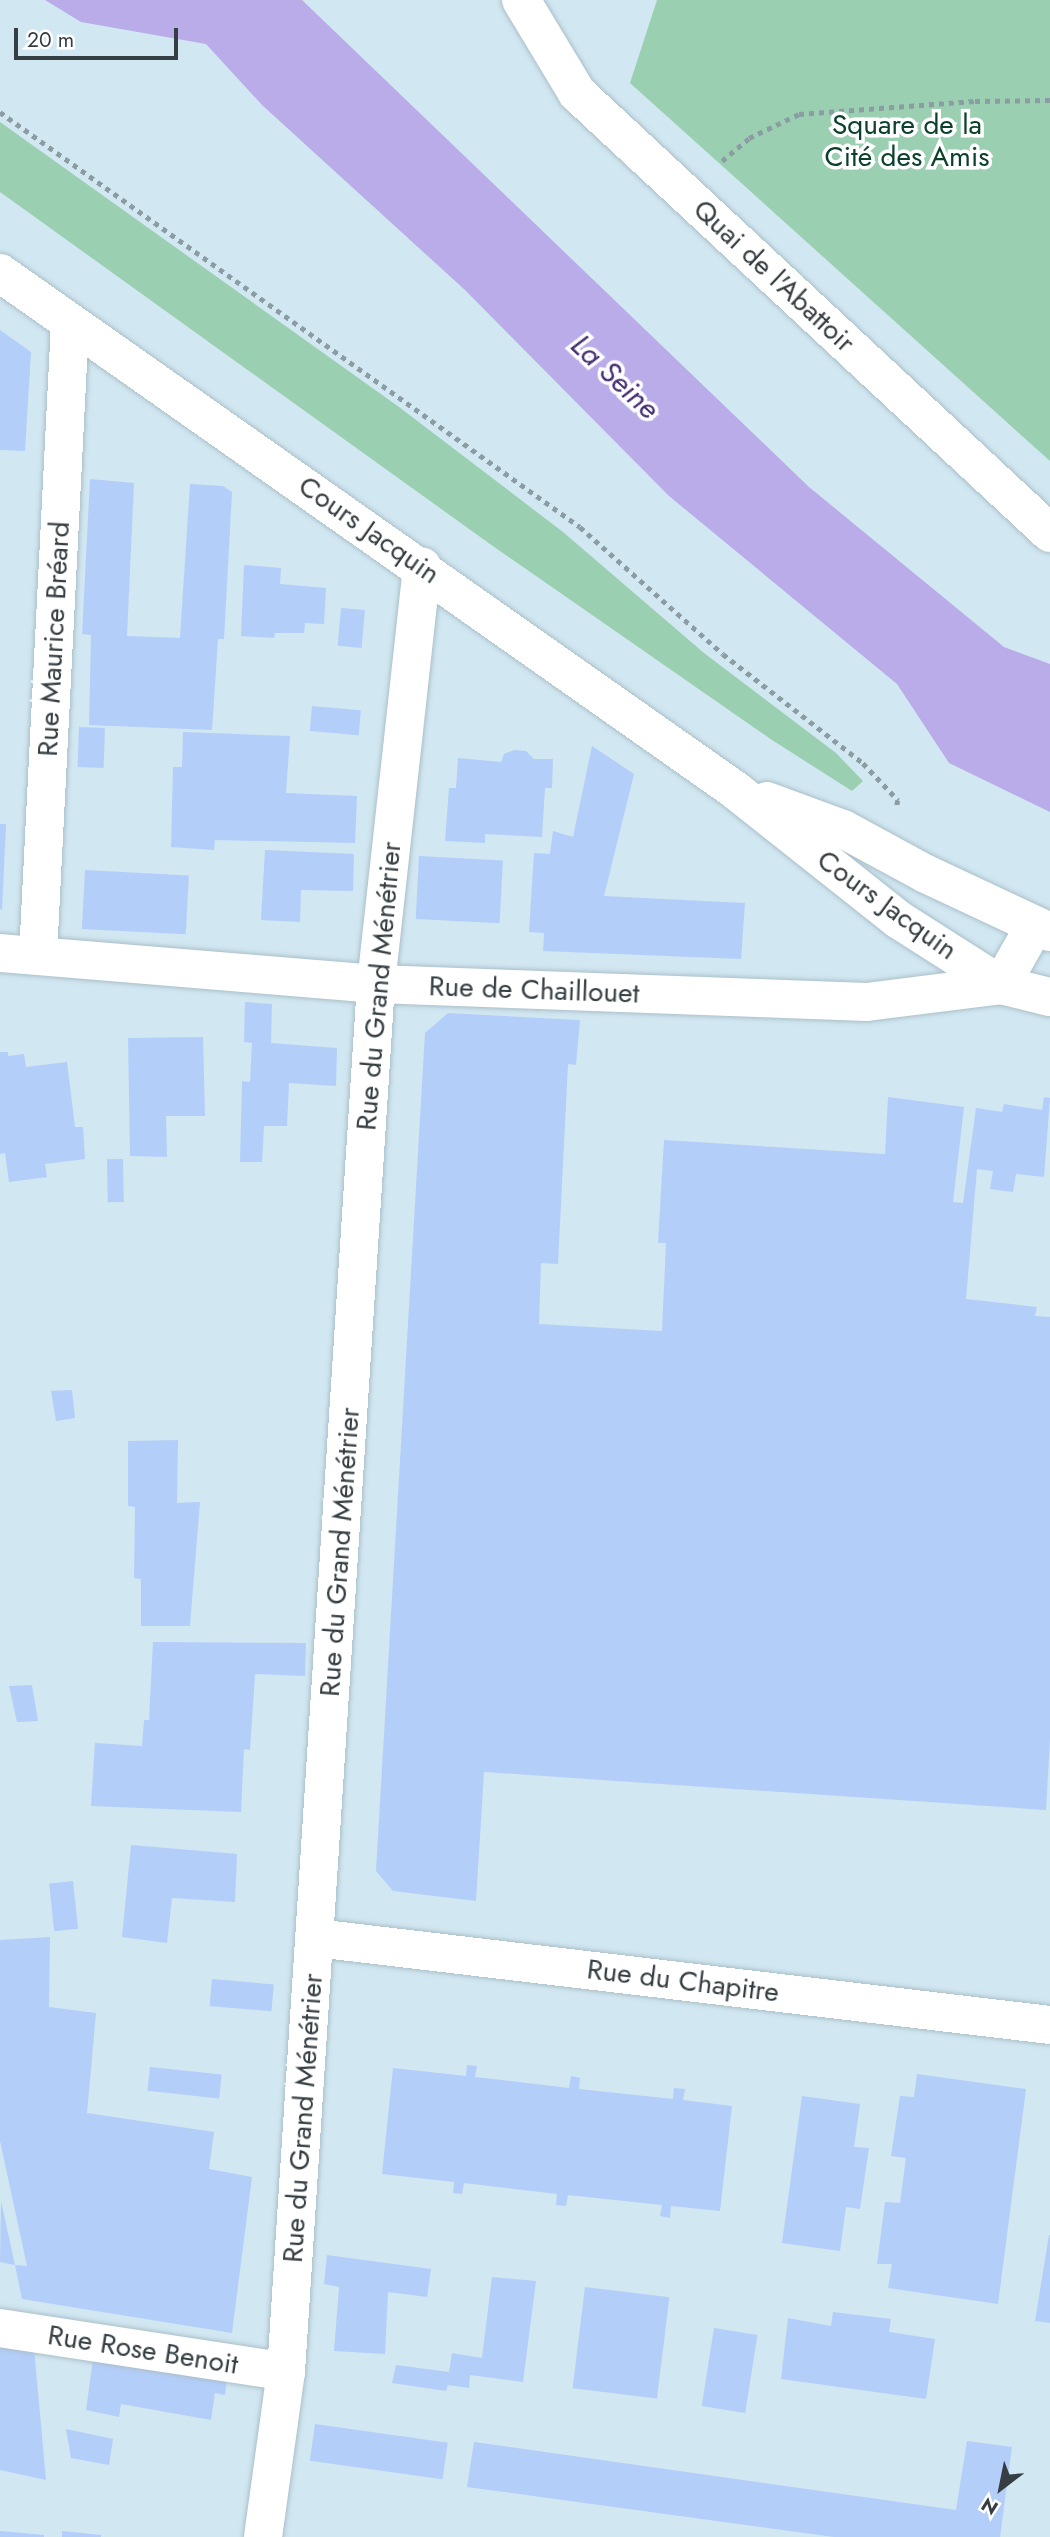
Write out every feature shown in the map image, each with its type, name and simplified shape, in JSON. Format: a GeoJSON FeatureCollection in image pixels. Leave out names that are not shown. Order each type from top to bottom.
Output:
{"type":"FeatureCollection","features":[{"type":"Feature","properties":{"kind":"street","name":"Quai de l'Abattoir"},"geometry":{"type":"LineString","coordinates":[[521,0],[577,93],[1050,533]]}},
{"type":"Feature","properties":{"kind":"street","name":"Cours Jacquin"},"geometry":{"type":"LineString","coordinates":[[0,273],[422,567],[735,790],[899,920],[1001,985],[1050,997]]}},
{"type":"Feature","properties":{"kind":"street","name":"Rue Maurice Bréard"},"geometry":{"type":"LineString","coordinates":[[38,955],[70,324]]}},
{"type":"Feature","properties":{"kind":"street","name":"Rue du Grand Ménétrier"},"geometry":{"type":"LineString","coordinates":[[263,2537],[286,2372],[376,984],[422,567]]}},
{"type":"Feature","properties":{"kind":"street","name":"Cours Jacquin"},"geometry":{"type":"LineString","coordinates":[[735,790],[843,829],[1042,929]]}},
{"type":"Feature","properties":{"kind":"street"},"geometry":{"type":"LineString","coordinates":[[1001,985],[1042,929]]}},
{"type":"Feature","properties":{"kind":"street","name":"Rue de Chaillouet"},"geometry":{"type":"LineString","coordinates":[[0,953],[376,984],[867,1002],[1001,985]]}},
{"type":"Feature","properties":{"kind":"street","name":"Rue du Chapitre"},"geometry":{"type":"LineString","coordinates":[[316,1938],[1050,2025]]}},
{"type":"Feature","properties":{"kind":"street","name":"Rue Rose Benoit"},"geometry":{"type":"LineString","coordinates":[[0,2328],[286,2372]]}},
{"type":"Feature","properties":{"kind":"path"},"geometry":{"type":"LineString","coordinates":[[685,192],[749,138],[799,114],[961,101],[1050,100]]}},
{"type":"Feature","properties":{"kind":"path"},"geometry":{"type":"LineString","coordinates":[[0,112],[580,527],[723,654],[863,763],[898,800],[894,811]]}},
{"type":"Feature","properties":{"kind":"green space","name":"Square de la Cité des Amis"},"geometry":{"type":"Polygon","coordinates":[[[657,0],[1050,0],[1050,461],[630,83],[657,0]]]}},
{"type":"Feature","properties":{"kind":"green space"},"geometry":{"type":"Polygon","coordinates":[[[0,122],[399,407],[563,532],[704,653],[836,753],[863,781],[852,791],[772,740],[490,544],[0,192],[0,122]]]}},
{"type":"Feature","properties":{"kind":"water","name":"La Seine"},"geometry":{"type":"Polygon","coordinates":[[[45,0],[302,0],[809,487],[1004,647],[1050,664],[1050,812],[949,763],[897,684],[669,496],[465,290],[262,105],[206,44],[81,22],[45,0]]]}},
{"type":"Feature","properties":{"kind":"building"},"geometry":{"type":"Polygon","coordinates":[[[0,330],[31,352],[25,451],[0,450],[0,330]]]}},
{"type":"Feature","properties":{"kind":"building"},"geometry":{"type":"Polygon","coordinates":[[[90,479],[134,483],[127,636],[180,638],[190,484],[223,486],[232,492],[224,639],[218,639],[212,730],[89,725],[91,635],[82,634],[90,479]]]}},
{"type":"Feature","properties":{"kind":"building"},"geometry":{"type":"Polygon","coordinates":[[[244,565],[281,568],[280,584],[326,588],[324,624],[305,623],[304,633],[275,633],[274,638],[241,636],[244,565]]]}},
{"type":"Feature","properties":{"kind":"building"},"geometry":{"type":"Polygon","coordinates":[[[341,608],[365,610],[362,648],[338,646],[341,608]]]}},
{"type":"Feature","properties":{"kind":"building"},"geometry":{"type":"Polygon","coordinates":[[[312,706],[361,710],[359,735],[310,731],[312,706]]]}},
{"type":"Feature","properties":{"kind":"building"},"geometry":{"type":"Polygon","coordinates":[[[79,727],[105,728],[104,768],[78,767],[79,727]]]}},
{"type":"Feature","properties":{"kind":"building"},"geometry":{"type":"Polygon","coordinates":[[[183,732],[290,736],[286,793],[357,796],[355,843],[215,840],[214,850],[171,847],[173,767],[182,767],[183,732]]]}},
{"type":"Feature","properties":{"kind":"building"},"geometry":{"type":"Polygon","coordinates":[[[592,746],[634,774],[604,896],[745,903],[741,959],[543,951],[544,933],[529,932],[534,853],[550,854],[553,831],[573,837],[592,746]]]}},
{"type":"Feature","properties":{"kind":"building"},"geometry":{"type":"Polygon","coordinates":[[[514,750],[526,751],[534,759],[553,759],[552,788],[545,788],[542,837],[485,834],[485,843],[445,841],[449,788],[456,788],[458,758],[501,762],[504,754],[514,750]]]}},
{"type":"Feature","properties":{"kind":"building"},"geometry":{"type":"Polygon","coordinates":[[[0,824],[6,824],[2,910],[0,909],[0,824]]]}},
{"type":"Feature","properties":{"kind":"building"},"geometry":{"type":"Polygon","coordinates":[[[265,850],[354,854],[353,891],[301,890],[300,922],[261,920],[265,850]]]}},
{"type":"Feature","properties":{"kind":"building"},"geometry":{"type":"Polygon","coordinates":[[[419,856],[503,860],[500,923],[416,919],[419,856]]]}},
{"type":"Feature","properties":{"kind":"building"},"geometry":{"type":"Polygon","coordinates":[[[85,870],[189,875],[186,934],[82,929],[85,870]]]}},
{"type":"Feature","properties":{"kind":"building"},"geometry":{"type":"Polygon","coordinates":[[[245,1002],[272,1004],[271,1043],[337,1048],[336,1086],[289,1083],[287,1126],[264,1126],[262,1162],[240,1162],[242,1081],[250,1082],[252,1043],[244,1042],[245,1002]]]}},
{"type":"Feature","properties":{"kind":"building"},"geometry":{"type":"Polygon","coordinates":[[[448,1013],[580,1020],[576,1065],[568,1064],[558,1264],[541,1263],[539,1324],[662,1331],[666,1243],[658,1243],[664,1140],[885,1154],[888,1097],[964,1107],[953,1202],[963,1203],[976,1108],[1002,1112],[1004,1104],[1042,1110],[1044,1097],[1050,1098],[1044,1177],[1016,1174],[1013,1192],[990,1189],[993,1171],[977,1169],[966,1299],[1037,1307],[1035,1316],[1050,1317],[1050,1740],[1046,1810],[484,1772],[476,1901],[393,1891],[376,1871],[425,1033],[448,1013]]]}},
{"type":"Feature","properties":{"kind":"building"},"geometry":{"type":"Polygon","coordinates":[[[203,1037],[205,1116],[166,1116],[167,1157],[130,1156],[128,1038],[203,1037]]]}},
{"type":"Feature","properties":{"kind":"building"},"geometry":{"type":"Polygon","coordinates":[[[0,1052],[8,1052],[8,1056],[24,1054],[26,1067],[67,1062],[75,1127],[83,1127],[85,1159],[45,1164],[47,1177],[9,1182],[5,1153],[0,1154],[0,1052]]]}},
{"type":"Feature","properties":{"kind":"building"},"geometry":{"type":"Polygon","coordinates":[[[107,1159],[123,1159],[124,1202],[108,1202],[107,1159]]]}},
{"type":"Feature","properties":{"kind":"building"},"geometry":{"type":"Polygon","coordinates":[[[72,1390],[75,1418],[56,1421],[51,1391],[72,1390]]]}},
{"type":"Feature","properties":{"kind":"building"},"geometry":{"type":"Polygon","coordinates":[[[178,1440],[177,1503],[200,1502],[190,1626],[141,1626],[141,1579],[134,1578],[135,1507],[128,1506],[128,1441],[178,1440]]]}},
{"type":"Feature","properties":{"kind":"building"},"geometry":{"type":"Polygon","coordinates":[[[153,1642],[306,1643],[305,1676],[255,1674],[250,1750],[244,1749],[241,1812],[91,1806],[95,1743],[142,1746],[144,1720],[149,1720],[153,1642]]]}},
{"type":"Feature","properties":{"kind":"building"},"geometry":{"type":"Polygon","coordinates":[[[32,1685],[38,1721],[17,1722],[9,1686],[32,1685]]]}},
{"type":"Feature","properties":{"kind":"building"},"geometry":{"type":"Polygon","coordinates":[[[131,1845],[237,1854],[235,1902],[172,1898],[167,1943],[122,1937],[131,1845]]]}},
{"type":"Feature","properties":{"kind":"building"},"geometry":{"type":"Polygon","coordinates":[[[73,1881],[78,1929],[54,1931],[49,1884],[73,1881]]]}},
{"type":"Feature","properties":{"kind":"building"},"geometry":{"type":"Polygon","coordinates":[[[50,1937],[49,2007],[96,2013],[87,2113],[214,2132],[209,2169],[252,2177],[232,2333],[22,2299],[15,2265],[27,2266],[0,2141],[0,1940],[50,1937]]]}},
{"type":"Feature","properties":{"kind":"building"},"geometry":{"type":"Polygon","coordinates":[[[212,1979],[274,1984],[271,2011],[210,2006],[212,1979]]]}},
{"type":"Feature","properties":{"kind":"building"},"geometry":{"type":"Polygon","coordinates":[[[467,2065],[477,2066],[475,2077],[569,2088],[571,2076],[580,2078],[579,2089],[673,2099],[674,2088],[685,2089],[683,2100],[732,2106],[720,2211],[671,2206],[670,2218],[660,2216],[662,2205],[568,2195],[566,2206],[556,2205],[557,2194],[464,2183],[462,2194],[453,2193],[454,2182],[382,2174],[393,2068],[466,2076],[467,2065]]]}},
{"type":"Feature","properties":{"kind":"building"},"geometry":{"type":"Polygon","coordinates":[[[150,2067],[222,2075],[219,2098],[147,2091],[150,2067]]]}},
{"type":"Feature","properties":{"kind":"building"},"geometry":{"type":"Polygon","coordinates":[[[917,2074],[1026,2089],[998,2304],[888,2288],[892,2264],[877,2264],[885,2202],[900,2203],[906,2158],[891,2156],[900,2096],[914,2097],[917,2074]]]}},
{"type":"Feature","properties":{"kind":"building"},"geometry":{"type":"Polygon","coordinates":[[[802,2096],[860,2104],[854,2147],[869,2148],[860,2209],[846,2207],[840,2251],[782,2243],[802,2096]]]}},
{"type":"Feature","properties":{"kind":"building"},"geometry":{"type":"Polygon","coordinates":[[[1,2201],[15,2265],[0,2262],[1,2201]]]}},
{"type":"Feature","properties":{"kind":"building"},"geometry":{"type":"Polygon","coordinates":[[[1050,2235],[1050,2323],[1035,2321],[1050,2235]]]}},
{"type":"Feature","properties":{"kind":"building"},"geometry":{"type":"Polygon","coordinates":[[[327,2255],[431,2269],[427,2297],[388,2292],[385,2354],[334,2351],[339,2287],[324,2284],[327,2255]]]}},
{"type":"Feature","properties":{"kind":"building"},"geometry":{"type":"Polygon","coordinates":[[[492,2277],[536,2281],[523,2382],[470,2375],[469,2388],[448,2385],[446,2391],[392,2383],[396,2365],[449,2372],[452,2353],[482,2358],[492,2277]]]}},
{"type":"Feature","properties":{"kind":"building"},"geometry":{"type":"Polygon","coordinates":[[[585,2287],[669,2297],[657,2399],[573,2388],[585,2287]]]}},
{"type":"Feature","properties":{"kind":"building"},"geometry":{"type":"Polygon","coordinates":[[[833,2312],[891,2319],[889,2332],[935,2339],[926,2399],[781,2379],[788,2318],[831,2326],[833,2312]]]}},
{"type":"Feature","properties":{"kind":"building"},"geometry":{"type":"Polygon","coordinates":[[[714,2328],[757,2335],[745,2413],[702,2406],[714,2328]]]}},
{"type":"Feature","properties":{"kind":"building"},"geometry":{"type":"Polygon","coordinates":[[[0,2332],[33,2337],[46,2480],[0,2470],[0,2332]]]}},
{"type":"Feature","properties":{"kind":"building"},"geometry":{"type":"Polygon","coordinates":[[[95,2345],[228,2368],[225,2395],[215,2393],[211,2420],[121,2404],[119,2417],[86,2410],[95,2345]]]}},
{"type":"Feature","properties":{"kind":"building"},"geometry":{"type":"Polygon","coordinates":[[[315,2424],[448,2443],[443,2479],[310,2461],[315,2424]]]}},
{"type":"Feature","properties":{"kind":"building"},"geometry":{"type":"Polygon","coordinates":[[[66,2429],[113,2439],[109,2465],[71,2458],[66,2429]]]}},
{"type":"Feature","properties":{"kind":"building"},"geometry":{"type":"Polygon","coordinates":[[[967,2441],[1012,2447],[1000,2537],[834,2537],[467,2487],[474,2442],[956,2510],[967,2441]]]}},
{"type":"Feature","properties":{"kind":"building"},"geometry":{"type":"Polygon","coordinates":[[[0,2531],[44,2535],[44,2537],[0,2537],[0,2531]]]}},
{"type":"Feature","properties":{"kind":"building"},"geometry":{"type":"Polygon","coordinates":[[[62,2531],[101,2535],[101,2537],[62,2537],[62,2531]]]}}]}
